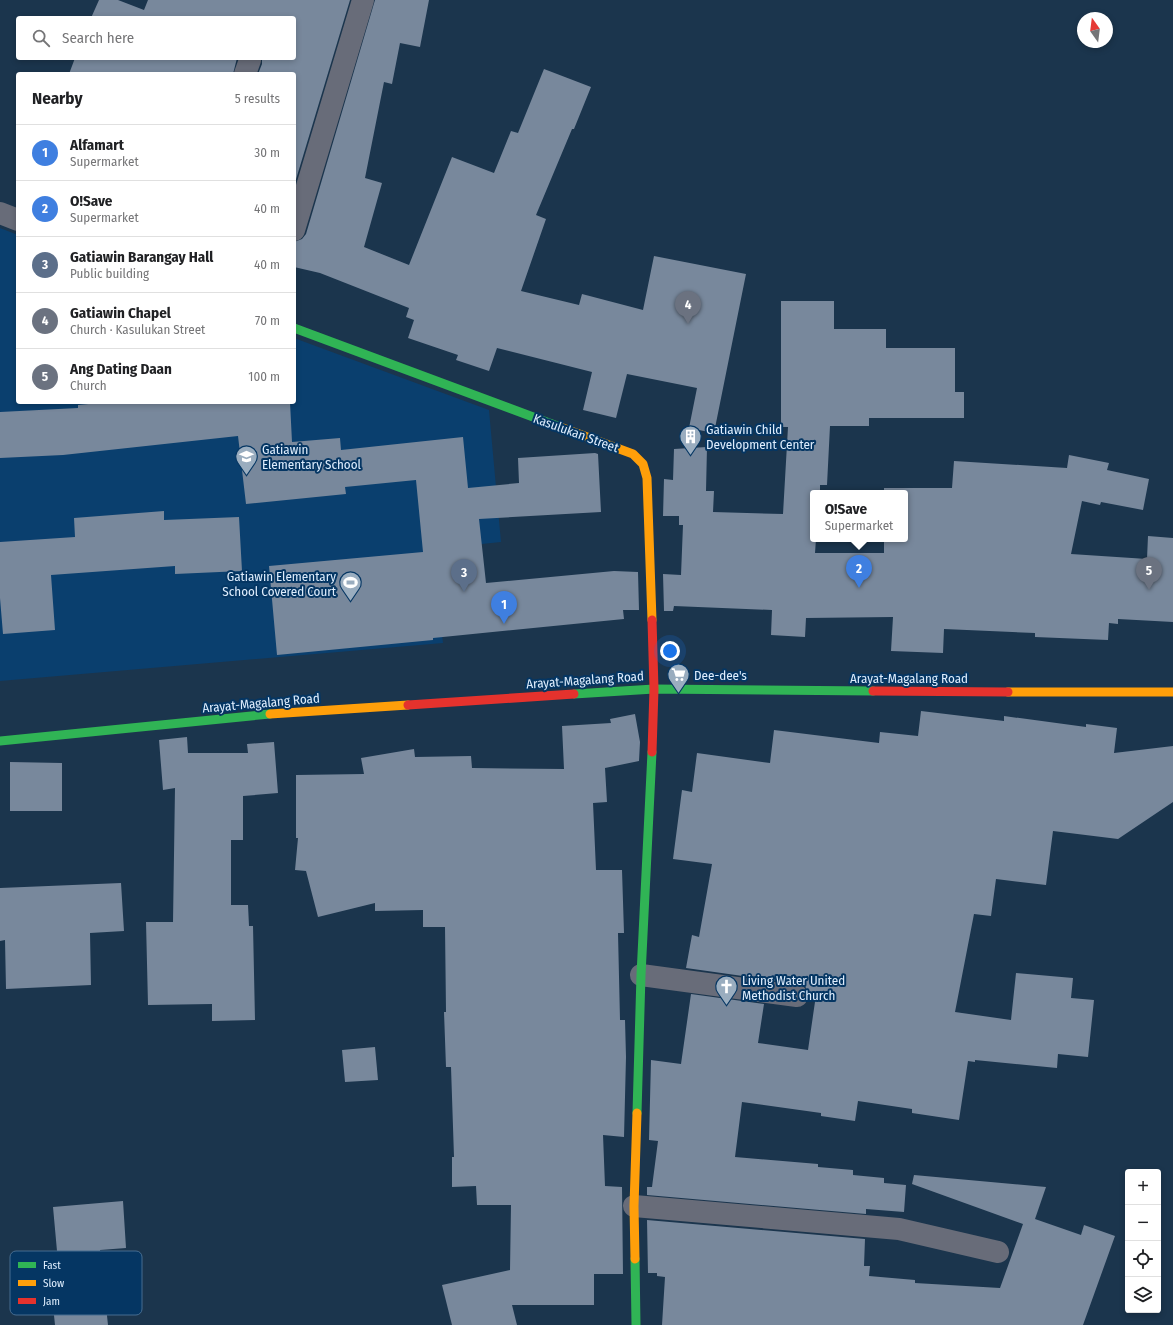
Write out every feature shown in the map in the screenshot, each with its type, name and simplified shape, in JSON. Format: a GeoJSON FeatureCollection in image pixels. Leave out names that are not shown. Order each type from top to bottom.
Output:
{"type":"FeatureCollection","features":[{"type":"Feature","properties":{"kind":"street"},"geometry":{"type":"LineString","coordinates":[[296,223],[363,0]]}},
{"type":"Feature","properties":{"kind":"street"},"geometry":{"type":"LineString","coordinates":[[0,213],[16,219]]}},
{"type":"Feature","properties":{"kind":"street","name":"Kasulukan Street"},"geometry":{"type":"LineString","coordinates":[[296,329],[633,454],[644,464],[647,478],[654,722],[641,975],[634,1206],[636,1325]]}},
{"type":"Feature","properties":{"kind":"street","name":"Arayat-Magalang Road"},"geometry":{"type":"LineString","coordinates":[[0,741],[274,714],[654,688],[822,691],[1173,692]]}},
{"type":"Feature","properties":{"kind":"street"},"geometry":{"type":"LineString","coordinates":[[641,975],[797,996]]}},
{"type":"Feature","properties":{"kind":"street"},"geometry":{"type":"LineString","coordinates":[[634,1206],[899,1229],[998,1252]]}},
{"type":"Feature","properties":{"kind":"shaded area","name":"Gatiawin Elementary School"},"geometry":{"type":"Polygon","coordinates":[[[0,228],[16,234],[16,404],[296,404],[296,339],[489,410],[501,542],[433,549],[443,643],[0,681],[0,228]]]}},
{"type":"Feature","properties":{"kind":"building"},"geometry":{"type":"Polygon","coordinates":[[[99,0],[118,0],[144,10],[148,0],[350,0],[296,179],[296,72],[259,72],[262,60],[296,60],[296,16],[92,16],[99,0]]]}},
{"type":"Feature","properties":{"kind":"building"},"geometry":{"type":"Polygon","coordinates":[[[375,0],[429,0],[420,47],[400,43],[392,84],[384,82],[365,178],[382,183],[364,247],[409,265],[452,157],[494,173],[511,131],[518,133],[544,69],[591,87],[536,215],[546,219],[521,291],[579,305],[582,294],[643,310],[654,256],[746,274],[714,433],[689,428],[697,388],[627,374],[616,418],[583,410],[592,372],[497,348],[489,371],[456,360],[458,355],[408,338],[414,320],[406,317],[409,308],[320,273],[296,267],[296,241],[302,239],[306,234],[375,0]]]}},
{"type":"Feature","properties":{"kind":"building"},"geometry":{"type":"Polygon","coordinates":[[[74,60],[236,60],[234,72],[70,72],[74,60]]]}},
{"type":"Feature","properties":{"kind":"building"},"geometry":{"type":"Polygon","coordinates":[[[781,301],[834,301],[834,329],[886,329],[886,348],[955,348],[955,392],[964,392],[964,418],[869,418],[869,426],[830,426],[827,485],[820,485],[820,490],[810,490],[810,542],[816,542],[815,553],[884,553],[884,542],[908,542],[908,490],[884,490],[884,488],[952,488],[954,461],[1067,468],[1069,455],[1109,463],[1107,470],[1149,479],[1143,510],[1101,502],[1100,505],[1082,501],[1071,554],[1147,559],[1148,536],[1173,538],[1173,622],[1118,619],[1118,624],[1109,623],[1108,640],[1035,637],[1035,633],[944,629],[943,653],[891,651],[893,617],[806,618],[805,637],[771,635],[772,610],[674,606],[673,611],[664,611],[663,574],[681,575],[683,525],[679,525],[679,516],[663,516],[664,479],[673,480],[674,449],[707,447],[706,491],[714,491],[713,512],[783,514],[788,427],[781,427],[781,301]]]}},
{"type":"Feature","properties":{"kind":"building"},"geometry":{"type":"Polygon","coordinates":[[[290,404],[292,442],[340,438],[341,450],[463,437],[468,488],[519,483],[518,458],[598,454],[601,512],[479,519],[486,583],[614,571],[638,572],[639,610],[623,610],[624,619],[277,655],[269,566],[423,552],[416,480],[345,487],[346,494],[246,504],[238,436],[63,455],[0,458],[0,412],[78,408],[78,405],[290,404]]]}},
{"type":"Feature","properties":{"kind":"building"},"geometry":{"type":"Polygon","coordinates":[[[164,511],[164,520],[239,517],[242,571],[175,574],[175,566],[51,575],[55,630],[3,634],[0,598],[0,542],[75,537],[74,518],[164,511]]]}},
{"type":"Feature","properties":{"kind":"building"},"geometry":{"type":"Polygon","coordinates":[[[921,711],[1004,721],[1004,716],[1086,727],[1086,724],[1117,728],[1114,753],[1173,746],[1173,802],[1118,839],[1053,831],[1046,885],[996,879],[991,916],[974,914],[955,1012],[1011,1020],[1016,973],[1073,978],[1071,998],[1094,1000],[1088,1057],[1058,1054],[1057,1068],[975,1060],[975,1062],[968,1061],[959,1120],[912,1113],[912,1109],[858,1101],[855,1121],[821,1116],[821,1113],[742,1102],[735,1157],[818,1164],[818,1167],[853,1170],[853,1175],[884,1178],[884,1183],[906,1185],[904,1212],[866,1209],[866,1214],[647,1195],[647,1187],[652,1187],[658,1141],[649,1140],[651,1060],[681,1064],[691,994],[764,1004],[758,1043],[808,1050],[816,995],[809,994],[805,986],[799,984],[686,968],[692,935],[699,937],[712,864],[673,859],[682,790],[692,792],[697,753],[770,763],[774,730],[879,743],[880,732],[918,736],[921,711]]]}},
{"type":"Feature","properties":{"kind":"building"},"geometry":{"type":"Polygon","coordinates":[[[635,714],[640,742],[639,761],[605,768],[607,802],[593,803],[596,870],[622,870],[624,933],[618,933],[620,1020],[625,1020],[626,1057],[624,1137],[603,1135],[605,1186],[622,1187],[623,1274],[594,1274],[594,1305],[512,1305],[517,1325],[452,1325],[442,1285],[510,1270],[511,1205],[477,1205],[476,1186],[452,1187],[452,1157],[454,1157],[451,1067],[446,1067],[444,1012],[446,1012],[445,927],[423,927],[423,910],[375,911],[375,903],[318,917],[306,871],[295,870],[298,838],[296,838],[296,775],[364,774],[361,758],[414,749],[415,757],[471,756],[472,768],[564,769],[562,726],[611,723],[610,719],[635,714]]]}},
{"type":"Feature","properties":{"kind":"building"},"geometry":{"type":"Polygon","coordinates":[[[187,737],[188,753],[248,753],[247,744],[274,742],[278,793],[243,796],[243,840],[231,840],[231,905],[248,905],[249,926],[253,926],[255,1020],[212,1021],[212,1004],[148,1005],[146,922],[173,922],[175,788],[163,790],[159,740],[187,737]]]}},
{"type":"Feature","properties":{"kind":"building"},"geometry":{"type":"Polygon","coordinates":[[[10,762],[62,763],[62,811],[10,811],[10,762]]]}},
{"type":"Feature","properties":{"kind":"building"},"geometry":{"type":"Polygon","coordinates":[[[121,883],[124,931],[90,933],[91,985],[6,989],[5,940],[0,941],[0,888],[121,883]]]}},
{"type":"Feature","properties":{"kind":"building"},"geometry":{"type":"Polygon","coordinates":[[[375,1047],[378,1080],[345,1082],[342,1050],[375,1047]]]}},
{"type":"Feature","properties":{"kind":"building"},"geometry":{"type":"Polygon","coordinates":[[[914,1175],[1046,1187],[1035,1219],[1081,1235],[1084,1225],[1115,1236],[1083,1325],[662,1325],[665,1277],[657,1276],[657,1273],[648,1273],[647,1220],[865,1239],[864,1266],[870,1266],[869,1276],[915,1280],[915,1283],[1000,1288],[1023,1224],[912,1184],[914,1175]]]}},
{"type":"Feature","properties":{"kind":"building"},"geometry":{"type":"Polygon","coordinates":[[[123,1201],[126,1248],[100,1251],[57,1251],[53,1207],[123,1201]]]}},
{"type":"Feature","properties":{"kind":"building"},"geometry":{"type":"Polygon","coordinates":[[[54,1315],[107,1315],[108,1325],[55,1325],[54,1315]]]}},
{"type":"Feature","properties":{"kind":"traffic: fast"},"geometry":{"type":"LineString","coordinates":[[296,329],[560,427]]}},
{"type":"Feature","properties":{"kind":"traffic: fast"},"geometry":{"type":"LineString","coordinates":[[574,694],[654,689],[873,691]]}},
{"type":"Feature","properties":{"kind":"traffic: fast"},"geometry":{"type":"LineString","coordinates":[[0,741],[270,714]]}},
{"type":"Feature","properties":{"kind":"traffic: fast"},"geometry":{"type":"LineString","coordinates":[[637,1113],[641,975],[652,752]]}},
{"type":"Feature","properties":{"kind":"traffic: fast"},"geometry":{"type":"LineString","coordinates":[[635,1259],[636,1325]]}},
{"type":"Feature","properties":{"kind":"traffic: slow"},"geometry":{"type":"LineString","coordinates":[[560,427],[633,454],[643,464],[647,478],[652,620]]}},
{"type":"Feature","properties":{"kind":"traffic: slow"},"geometry":{"type":"LineString","coordinates":[[1008,692],[1173,692]]}},
{"type":"Feature","properties":{"kind":"traffic: slow"},"geometry":{"type":"LineString","coordinates":[[270,714],[408,705]]}},
{"type":"Feature","properties":{"kind":"traffic: slow"},"geometry":{"type":"LineString","coordinates":[[635,1259],[634,1206],[637,1113]]}},
{"type":"Feature","properties":{"kind":"traffic: jam"},"geometry":{"type":"LineString","coordinates":[[652,620],[654,689],[652,752]]}},
{"type":"Feature","properties":{"kind":"traffic: jam"},"geometry":{"type":"LineString","coordinates":[[873,691],[1008,692]]}},
{"type":"Feature","properties":{"kind":"traffic: jam"},"geometry":{"type":"LineString","coordinates":[[408,705],[574,694]]}},
{"type":"Feature","properties":{"kind":"place","name":"Gatiawin Chapel"},"geometry":{"type":"Point","coordinates":[688,324]}},
{"type":"Feature","properties":{"kind":"place","name":"Gatiawin Child Development Center"},"geometry":{"type":"Point","coordinates":[691,456]}},
{"type":"Feature","properties":{"kind":"place","name":"Gatiawin Elementary School"},"geometry":{"type":"Point","coordinates":[247,476]}},
{"type":"Feature","properties":{"kind":"place","name":"O!Save"},"geometry":{"type":"Point","coordinates":[859,588]}},
{"type":"Feature","properties":{"kind":"place","name":"Ang Dating Daan"},"geometry":{"type":"Point","coordinates":[1149,590]}},
{"type":"Feature","properties":{"kind":"place","name":"Gatiawin Barangay Hall"},"geometry":{"type":"Point","coordinates":[464,592]}},
{"type":"Feature","properties":{"kind":"place","name":"Gatiawin Elementary School Covered Court"},"geometry":{"type":"Point","coordinates":[351,602]}},
{"type":"Feature","properties":{"kind":"place","name":"Alfamart"},"geometry":{"type":"Point","coordinates":[504,624]}},
{"type":"Feature","properties":{"kind":"place","name":"Dee-dee's"},"geometry":{"type":"Point","coordinates":[678,694]}},
{"type":"Feature","properties":{"kind":"place","name":"Living Water United Methodist Church"},"geometry":{"type":"Point","coordinates":[726,1006]}}]}
